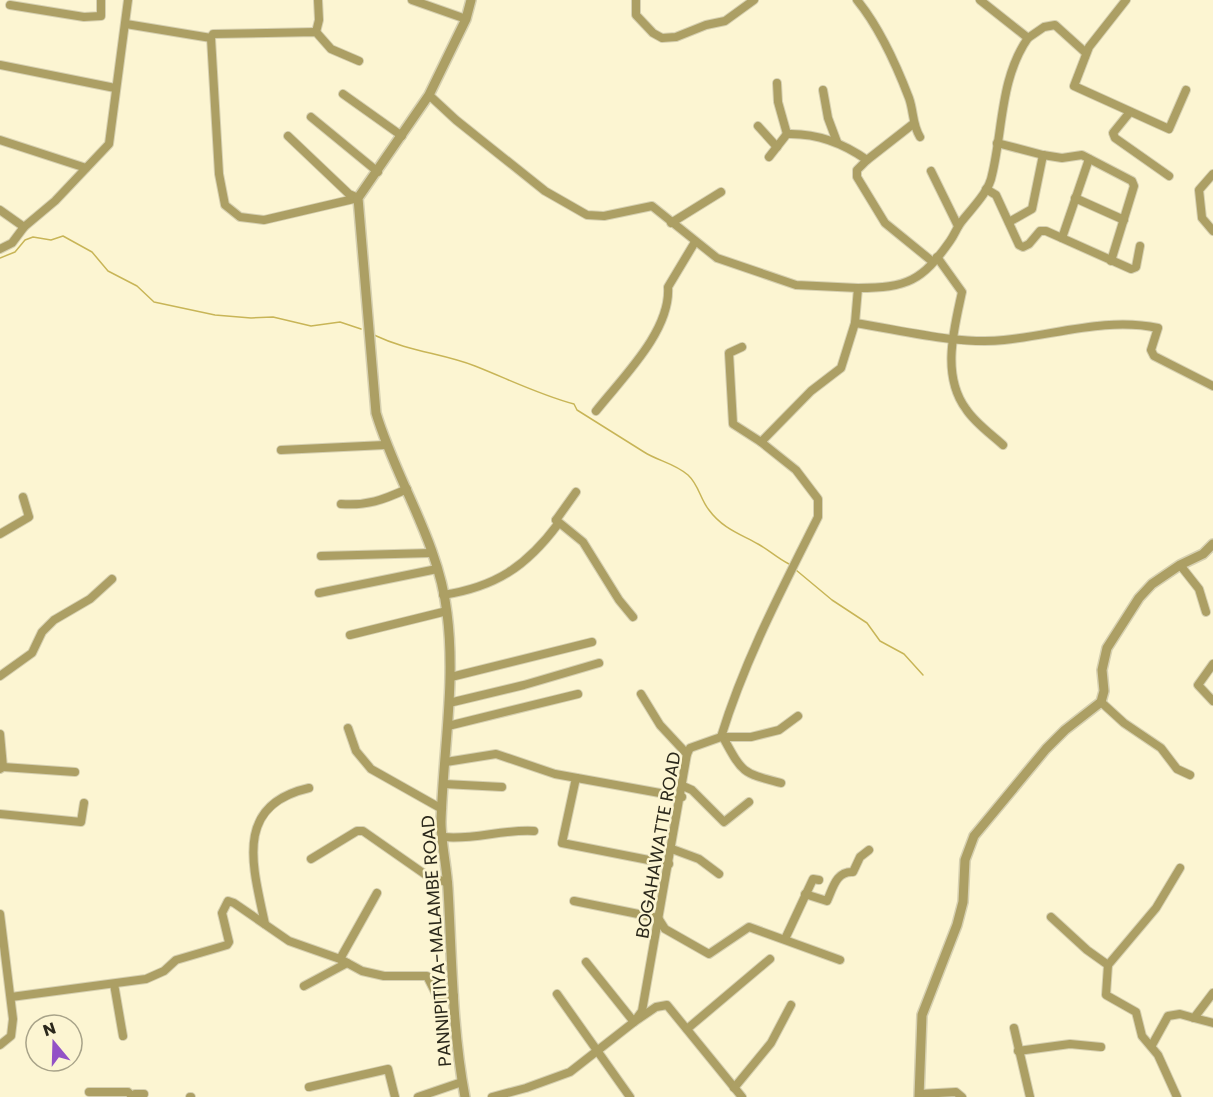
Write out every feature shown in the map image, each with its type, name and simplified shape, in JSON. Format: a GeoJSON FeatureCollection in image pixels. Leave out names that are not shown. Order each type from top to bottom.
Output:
{"type":"FeatureCollection","features":[{"type":"Feature","properties":{"kind":"street"},"geometry":{"type":"LineString","coordinates":[[10,5],[84,17],[101,16],[101,0]]}},
{"type":"Feature","properties":{"kind":"street"},"geometry":{"type":"LineString","coordinates":[[0,249],[12,243],[24,227],[56,201],[98,158],[112,138],[115,88],[128,0]]}},
{"type":"Feature","properties":{"kind":"street"},"geometry":{"type":"LineString","coordinates":[[316,32],[319,20],[318,0]]}},
{"type":"Feature","properties":{"kind":"street"},"geometry":{"type":"LineString","coordinates":[[412,0],[466,19]]}},
{"type":"Feature","properties":{"kind":"street"},"geometry":{"type":"LineString","coordinates":[[636,0],[636,15],[653,33],[662,38],[676,37],[706,25],[725,21],[754,0]]}},
{"type":"Feature","properties":{"kind":"street"},"geometry":{"type":"LineString","coordinates":[[857,0],[873,19],[887,48],[910,100],[912,124],[920,137]]}},
{"type":"Feature","properties":{"kind":"street"},"geometry":{"type":"LineString","coordinates":[[980,0],[1028,38]]}},
{"type":"Feature","properties":{"kind":"street"},"geometry":{"type":"LineString","coordinates":[[1126,0],[1086,53],[1074,86],[1169,129],[1186,90]]}},
{"type":"Feature","properties":{"kind":"street"},"geometry":{"type":"LineString","coordinates":[[359,61],[331,49],[316,32],[213,34],[211,38],[219,174],[225,205],[240,217],[264,220],[358,198],[429,95],[466,19],[469,1]]}},
{"type":"Feature","properties":{"kind":"street"},"geometry":{"type":"LineString","coordinates":[[126,24],[211,38]]}},
{"type":"Feature","properties":{"kind":"street"},"geometry":{"type":"LineString","coordinates":[[429,95],[456,120],[545,191],[587,215],[604,216],[652,206],[695,243],[717,258],[796,285],[891,288],[926,272],[986,189],[992,178],[1005,97],[1022,46],[1028,38],[1044,27],[1055,25],[1086,53]]}},
{"type":"Feature","properties":{"kind":"street"},"geometry":{"type":"LineString","coordinates":[[0,65],[115,88]]}},
{"type":"Feature","properties":{"kind":"street"},"geometry":{"type":"LineString","coordinates":[[777,83],[778,102],[787,134]]}},
{"type":"Feature","properties":{"kind":"street"},"geometry":{"type":"LineString","coordinates":[[823,90],[828,118],[837,142]]}},
{"type":"Feature","properties":{"kind":"street"},"geometry":{"type":"LineString","coordinates":[[343,94],[402,136]]}},
{"type":"Feature","properties":{"kind":"street"},"geometry":{"type":"LineString","coordinates":[[1130,112],[1113,133],[1115,138],[1168,176]]}},
{"type":"Feature","properties":{"kind":"street"},"geometry":{"type":"LineString","coordinates":[[311,117],[378,172]]}},
{"type":"Feature","properties":{"kind":"street"},"geometry":{"type":"LineString","coordinates":[[912,124],[867,160],[857,170],[857,177],[885,223],[935,260],[962,292],[952,338],[951,363],[961,401],[967,411],[1003,445]]}},
{"type":"Feature","properties":{"kind":"street"},"geometry":{"type":"LineString","coordinates":[[758,126],[777,147]]}},
{"type":"Feature","properties":{"kind":"street"},"geometry":{"type":"LineString","coordinates":[[787,134],[801,134],[837,142],[867,160]]}},
{"type":"Feature","properties":{"kind":"street"},"geometry":{"type":"LineString","coordinates":[[769,156],[787,134]]}},
{"type":"Feature","properties":{"kind":"street"},"geometry":{"type":"LineString","coordinates":[[288,136],[349,194],[358,198]]}},
{"type":"Feature","properties":{"kind":"street"},"geometry":{"type":"LineString","coordinates":[[0,140],[86,168]]}},
{"type":"Feature","properties":{"kind":"street"},"geometry":{"type":"LineString","coordinates":[[998,143],[1062,158],[1082,155],[1132,181],[1134,186],[1111,261]]}},
{"type":"Feature","properties":{"kind":"street"},"geometry":{"type":"LineString","coordinates":[[1009,222],[1032,209],[1043,155]]}},
{"type":"Feature","properties":{"kind":"street"},"geometry":{"type":"LineString","coordinates":[[1062,238],[1089,159]]}},
{"type":"Feature","properties":{"kind":"street"},"geometry":{"type":"LineString","coordinates":[[931,171],[958,226]]}},
{"type":"Feature","properties":{"kind":"street"},"geometry":{"type":"LineString","coordinates":[[1213,174],[1199,190],[1202,218],[1213,231]]}},
{"type":"Feature","properties":{"kind":"street"},"geometry":{"type":"LineString","coordinates":[[986,189],[996,195],[1023,247],[1029,244],[1040,231],[1062,238],[1131,269],[1136,267],[1140,246]]}},
{"type":"Feature","properties":{"kind":"street"},"geometry":{"type":"LineString","coordinates":[[671,223],[721,192]]}},
{"type":"Feature","properties":{"kind":"street","name":"PANNIPITIYA-MALAMBE ROAD"},"geometry":{"type":"LineString","coordinates":[[358,198],[376,413],[385,445],[407,489],[432,553],[447,611],[451,677],[441,825],[448,883],[454,996],[465,1097]]}},
{"type":"Feature","properties":{"kind":"street"},"geometry":{"type":"LineString","coordinates":[[1075,198],[1124,220]]}},
{"type":"Feature","properties":{"kind":"street"},"geometry":{"type":"LineString","coordinates":[[0,210],[24,227]]}},
{"type":"Feature","properties":{"kind":"street"},"geometry":{"type":"LineString","coordinates":[[596,411],[655,336],[669,296],[668,287],[695,243]]}},
{"type":"Feature","properties":{"kind":"street"},"geometry":{"type":"LineString","coordinates":[[761,442],[811,390],[841,368],[855,323],[858,288]]}},
{"type":"Feature","properties":{"kind":"street"},"geometry":{"type":"LineString","coordinates":[[855,323],[952,338],[1003,341],[1057,330],[1142,325],[1158,328],[1152,350],[1154,356],[1213,386]]}},
{"type":"Feature","properties":{"kind":"street"},"geometry":{"type":"LineString","coordinates":[[742,347],[729,353],[733,424],[761,442],[796,470],[818,499],[819,517],[758,635],[736,688],[722,738],[746,773],[781,783]]}},
{"type":"Feature","properties":{"kind":"street"},"geometry":{"type":"LineString","coordinates":[[281,450],[385,445]]}},
{"type":"Feature","properties":{"kind":"street"},"geometry":{"type":"LineString","coordinates":[[341,504],[363,506],[377,503],[407,489]]}},
{"type":"Feature","properties":{"kind":"street"},"geometry":{"type":"LineString","coordinates":[[443,595],[471,591],[497,580],[520,566],[552,533],[558,524],[556,520],[576,492]]}},
{"type":"Feature","properties":{"kind":"street"},"geometry":{"type":"LineString","coordinates":[[0,534],[29,517],[23,498]]}},
{"type":"Feature","properties":{"kind":"street"},"geometry":{"type":"LineString","coordinates":[[556,520],[583,542],[618,600],[633,617]]}},
{"type":"Feature","properties":{"kind":"street"},"geometry":{"type":"LineString","coordinates":[[962,1097],[956,1092],[920,1095],[919,1041],[922,1015],[957,925],[963,902],[965,860],[971,841],[981,825],[1046,749],[1065,730],[1101,702],[1104,692],[1101,670],[1107,648],[1139,598],[1152,584],[1180,565],[1203,555],[1213,544]]}},
{"type":"Feature","properties":{"kind":"street"},"geometry":{"type":"LineString","coordinates":[[321,556],[432,553]]}},
{"type":"Feature","properties":{"kind":"street"},"geometry":{"type":"LineString","coordinates":[[1180,565],[1199,589],[1206,612]]}},
{"type":"Feature","properties":{"kind":"street"},"geometry":{"type":"LineString","coordinates":[[319,593],[437,569]]}},
{"type":"Feature","properties":{"kind":"street"},"geometry":{"type":"LineString","coordinates":[[0,676],[32,653],[42,632],[54,620],[90,599],[112,579]]}},
{"type":"Feature","properties":{"kind":"street"},"geometry":{"type":"LineString","coordinates":[[350,635],[447,611]]}},
{"type":"Feature","properties":{"kind":"street"},"geometry":{"type":"LineString","coordinates":[[451,677],[592,642]]}},
{"type":"Feature","properties":{"kind":"street"},"geometry":{"type":"LineString","coordinates":[[449,703],[524,686],[599,663]]}},
{"type":"Feature","properties":{"kind":"street"},"geometry":{"type":"LineString","coordinates":[[1213,664],[1198,686],[1213,701]]}},
{"type":"Feature","properties":{"kind":"street"},"geometry":{"type":"LineString","coordinates":[[448,726],[578,694]]}},
{"type":"Feature","properties":{"kind":"street"},"geometry":{"type":"LineString","coordinates":[[640,694],[660,725],[687,754]]}},
{"type":"Feature","properties":{"kind":"street"},"geometry":{"type":"LineString","coordinates":[[1101,702],[1124,723],[1161,748],[1177,768],[1190,775]]}},
{"type":"Feature","properties":{"kind":"street","name":"BOGAHAWATTE ROAD"},"geometry":{"type":"LineString","coordinates":[[492,1097],[526,1088],[570,1072],[634,1022],[645,999],[658,918],[682,797],[687,754],[690,748],[722,738],[751,737],[779,730],[798,716]]}},
{"type":"Feature","properties":{"kind":"street"},"geometry":{"type":"LineString","coordinates":[[348,728],[356,751],[371,769],[442,809]]}},
{"type":"Feature","properties":{"kind":"street"},"geometry":{"type":"LineString","coordinates":[[0,734],[1,768],[75,771]]}},
{"type":"Feature","properties":{"kind":"street"},"geometry":{"type":"LineString","coordinates":[[446,762],[496,754],[555,774],[682,797]]}},
{"type":"Feature","properties":{"kind":"street"},"geometry":{"type":"LineString","coordinates":[[576,778],[562,843],[669,864]]}},
{"type":"Feature","properties":{"kind":"street"},"geometry":{"type":"LineString","coordinates":[[444,784],[502,788]]}},
{"type":"Feature","properties":{"kind":"street"},"geometry":{"type":"LineString","coordinates":[[683,786],[692,790],[724,822],[748,802]]}},
{"type":"Feature","properties":{"kind":"street"},"geometry":{"type":"LineString","coordinates":[[265,924],[253,864],[254,830],[265,811],[288,793],[309,788]]}},
{"type":"Feature","properties":{"kind":"street"},"geometry":{"type":"LineString","coordinates":[[0,814],[81,822],[84,802]]}},
{"type":"Feature","properties":{"kind":"street"},"geometry":{"type":"LineString","coordinates":[[311,859],[357,831],[363,831],[426,875],[448,883]]}},
{"type":"Feature","properties":{"kind":"street"},"geometry":{"type":"LineString","coordinates":[[444,837],[467,840],[492,832],[534,831]]}},
{"type":"Feature","properties":{"kind":"street"},"geometry":{"type":"LineString","coordinates":[[672,849],[699,859],[719,874]]}},
{"type":"Feature","properties":{"kind":"street"},"geometry":{"type":"LineString","coordinates":[[805,894],[827,901],[840,874],[853,872],[860,857],[869,850]]}},
{"type":"Feature","properties":{"kind":"street"},"geometry":{"type":"LineString","coordinates":[[1177,1097],[1152,1046],[1142,1036],[1136,1012],[1106,995],[1108,965],[1156,908],[1180,868]]}},
{"type":"Feature","properties":{"kind":"street"},"geometry":{"type":"LineString","coordinates":[[784,939],[813,879],[819,880]]}},
{"type":"Feature","properties":{"kind":"street"},"geometry":{"type":"LineString","coordinates":[[304,986],[344,961],[377,893]]}},
{"type":"Feature","properties":{"kind":"street"},"geometry":{"type":"LineString","coordinates":[[11,997],[146,979],[164,971],[176,960],[226,945],[229,942],[222,913],[228,901],[288,941],[344,961],[362,971],[384,976],[427,976],[437,996],[454,996]]}},
{"type":"Feature","properties":{"kind":"street"},"geometry":{"type":"LineString","coordinates":[[574,901],[658,918],[665,929],[709,954],[748,927],[840,960]]}},
{"type":"Feature","properties":{"kind":"street"},"geometry":{"type":"LineString","coordinates":[[0,914],[11,997],[11,1036],[0,1046]]}},
{"type":"Feature","properties":{"kind":"street"},"geometry":{"type":"LineString","coordinates":[[1051,917],[1087,950],[1108,965]]}},
{"type":"Feature","properties":{"kind":"street"},"geometry":{"type":"LineString","coordinates":[[687,1029],[770,959]]}},
{"type":"Feature","properties":{"kind":"street"},"geometry":{"type":"LineString","coordinates":[[586,962],[634,1022],[657,1007],[666,1005],[742,1097]]}},
{"type":"Feature","properties":{"kind":"street"},"geometry":{"type":"LineString","coordinates":[[114,984],[123,1036]]}},
{"type":"Feature","properties":{"kind":"street"},"geometry":{"type":"LineString","coordinates":[[557,994],[630,1097]]}},
{"type":"Feature","properties":{"kind":"street"},"geometry":{"type":"LineString","coordinates":[[1194,1018],[1212,995]]}},
{"type":"Feature","properties":{"kind":"street"},"geometry":{"type":"LineString","coordinates":[[734,1088],[776,1036],[791,1005]]}},
{"type":"Feature","properties":{"kind":"street"},"geometry":{"type":"LineString","coordinates":[[1152,1046],[1168,1016],[1180,1014],[1213,1023]]}},
{"type":"Feature","properties":{"kind":"street"},"geometry":{"type":"LineString","coordinates":[[1014,1028],[1030,1097]]}},
{"type":"Feature","properties":{"kind":"street"},"geometry":{"type":"LineString","coordinates":[[1018,1051],[1070,1044],[1101,1047]]}},
{"type":"Feature","properties":{"kind":"street"},"geometry":{"type":"LineString","coordinates":[[309,1087],[388,1069],[395,1097]]}},
{"type":"Feature","properties":{"kind":"street"},"geometry":{"type":"LineString","coordinates":[[418,1097],[462,1082]]}},
{"type":"Feature","properties":{"kind":"street"},"geometry":{"type":"LineString","coordinates":[[89,1092],[128,1092],[133,1097],[135,1094],[144,1094]]}},
{"type":"Feature","properties":{"kind":"waterway"},"geometry":{"type":"LineString","coordinates":[[0,258],[15,252],[25,240],[33,237],[51,240],[63,236],[92,252],[108,271],[137,286],[154,302],[215,315],[273,317],[311,326],[340,322],[361,329]]}},
{"type":"Feature","properties":{"kind":"waterway"},"geometry":{"type":"LineString","coordinates":[[374,335],[400,345],[475,366],[574,404],[577,410],[644,452],[683,471],[692,479],[706,506],[720,522],[789,564]]}},
{"type":"Feature","properties":{"kind":"waterway"},"geometry":{"type":"LineString","coordinates":[[796,570],[832,600],[867,623],[880,641],[904,654],[923,675]]}}]}
